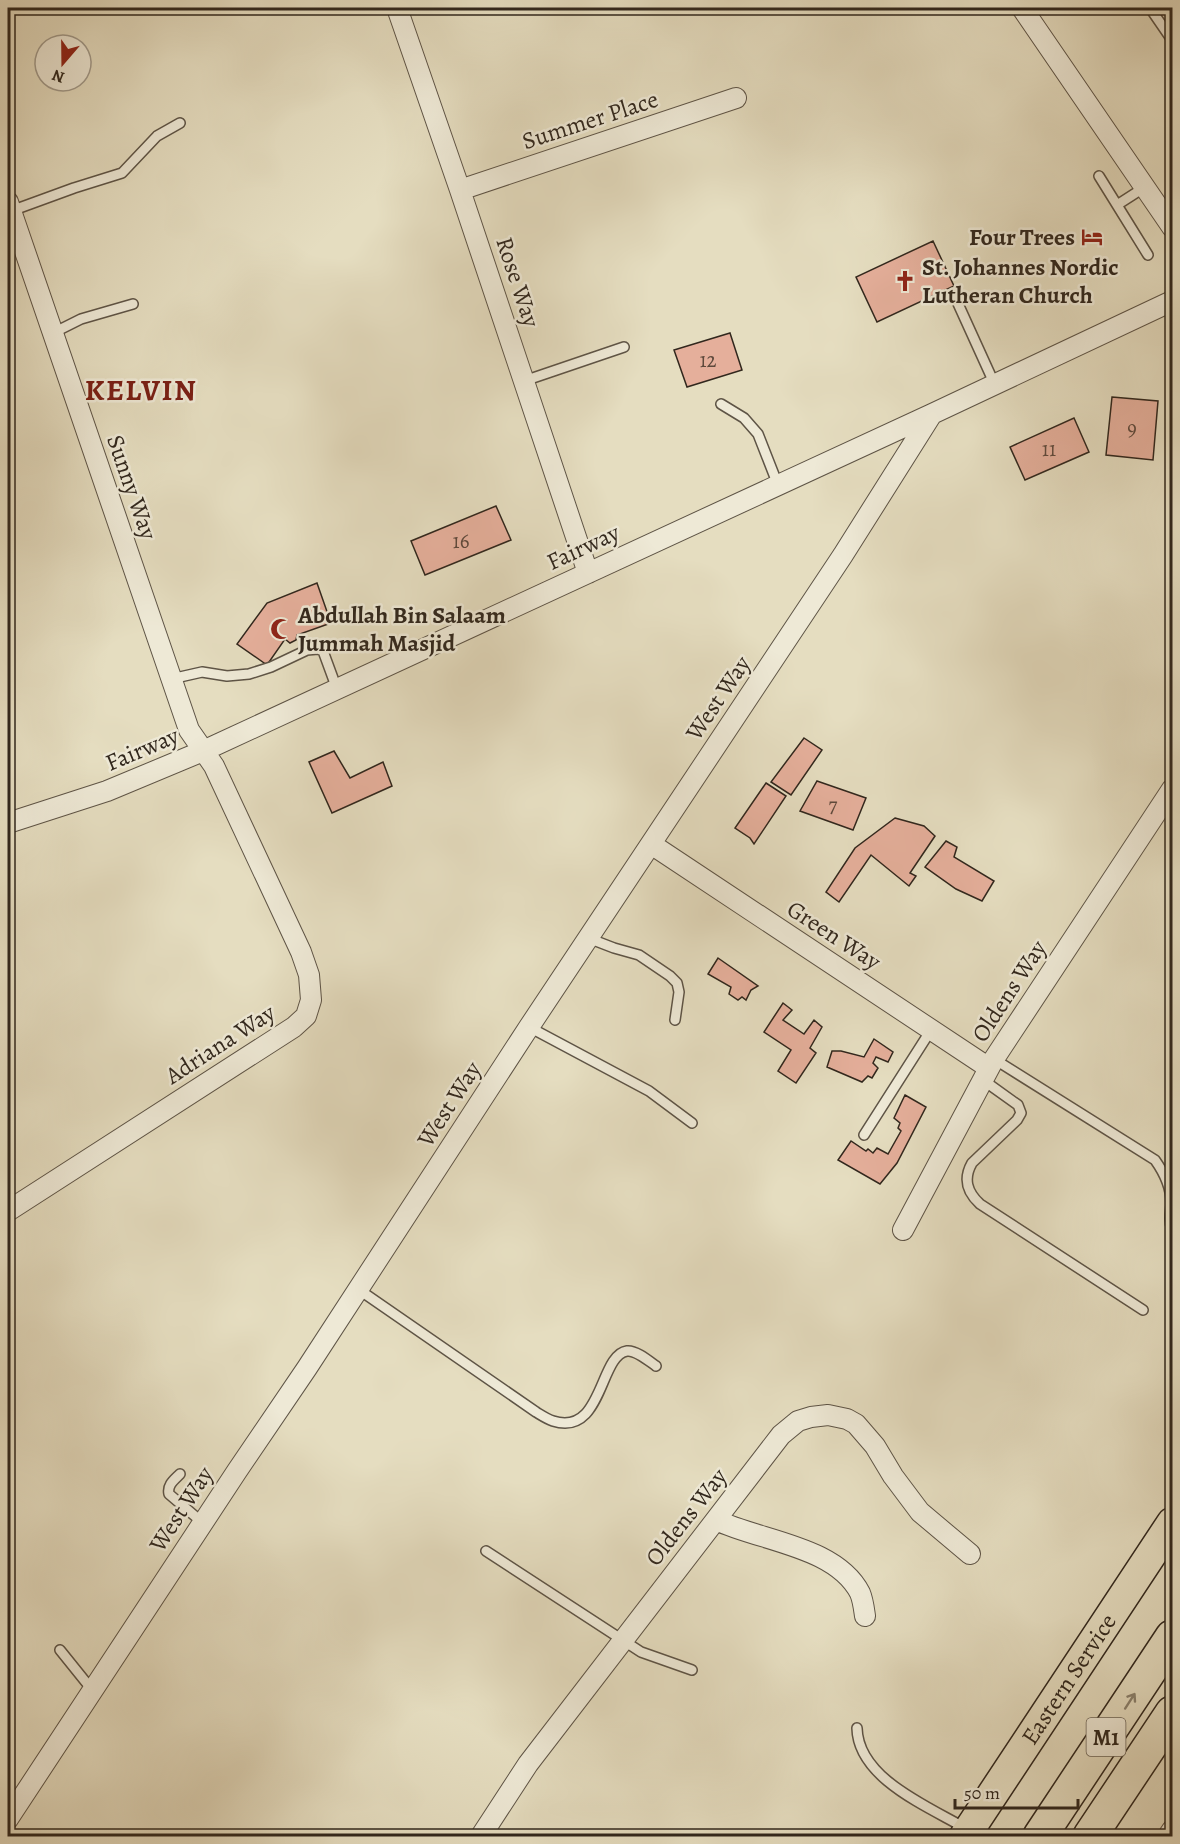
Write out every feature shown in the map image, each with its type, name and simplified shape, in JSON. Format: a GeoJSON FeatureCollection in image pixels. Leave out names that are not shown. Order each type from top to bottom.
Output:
{"type":"FeatureCollection","features":[{"type":"Feature","properties":{"kind":"highway","name":"M1"},"geometry":{"type":"LineString","coordinates":[[1040,1836],[1173,1637]]}},
{"type":"Feature","properties":{"kind":"highway","name":"M1"},"geometry":{"type":"LineString","coordinates":[[1090,1836],[1173,1713]]}},
{"type":"Feature","properties":{"kind":"main road","name":"Eastern Service"},"geometry":{"type":"LineString","coordinates":[[967,1833],[1173,1523]]}},
{"type":"Feature","properties":{"kind":"street","name":"Rose Way"},"geometry":{"type":"LineString","coordinates":[[396,8],[460,190],[588,573]]}},
{"type":"Feature","properties":{"kind":"street"},"geometry":{"type":"LineString","coordinates":[[1022,8],[1173,227]]}},
{"type":"Feature","properties":{"kind":"street","name":"Summer Place"},"geometry":{"type":"LineString","coordinates":[[460,190],[736,98]]}},
{"type":"Feature","properties":{"kind":"street","name":"Sunny Way"},"geometry":{"type":"LineString","coordinates":[[9,206],[189,730],[203,751]]}},
{"type":"Feature","properties":{"kind":"street","name":"Fairway"},"geometry":{"type":"LineString","coordinates":[[8,823],[107,791],[203,751],[1173,301]]}},
{"type":"Feature","properties":{"kind":"street","name":"West Way"},"geometry":{"type":"LineString","coordinates":[[8,1819],[529,1027],[837,565],[932,414]]}},
{"type":"Feature","properties":{"kind":"street","name":"Adriana Way"},"geometry":{"type":"LineString","coordinates":[[8,1210],[276,1039],[306,1016],[312,988],[301,952],[214,766],[203,751]]}},
{"type":"Feature","properties":{"kind":"street","name":"Oldens Way"},"geometry":{"type":"LineString","coordinates":[[903,1230],[989,1069],[1173,789]]}},
{"type":"Feature","properties":{"kind":"street","name":"Green Way"},"geometry":{"type":"LineString","coordinates":[[651,844],[989,1069]]}},
{"type":"Feature","properties":{"kind":"street","name":"Oldens Way"},"geometry":{"type":"LineString","coordinates":[[481,1836],[528,1764],[789,1427],[798,1421],[837,1416],[856,1424],[875,1446],[893,1476],[920,1512],[970,1554]]}},
{"type":"Feature","properties":{"kind":"street"},"geometry":{"type":"LineString","coordinates":[[716,1520],[741,1531],[809,1552],[831,1563],[849,1578],[861,1595],[866,1616]]}},
{"type":"Feature","properties":{"kind":"street"},"geometry":{"type":"LineString","coordinates":[[1168,1836],[1173,1830]]}},
{"type":"Feature","properties":{"kind":"lane"},"geometry":{"type":"LineString","coordinates":[[1150,8],[1173,40]]}},
{"type":"Feature","properties":{"kind":"lane"},"geometry":{"type":"LineString","coordinates":[[9,206],[122,173],[157,136],[180,123]]}},
{"type":"Feature","properties":{"kind":"lane"},"geometry":{"type":"LineString","coordinates":[[1099,176],[1148,255]]}},
{"type":"Feature","properties":{"kind":"lane"},"geometry":{"type":"LineString","coordinates":[[1117,205],[1145,187]]}},
{"type":"Feature","properties":{"kind":"lane"},"geometry":{"type":"LineString","coordinates":[[954,297],[995,385]]}},
{"type":"Feature","properties":{"kind":"lane"},"geometry":{"type":"LineString","coordinates":[[52,333],[81,319],[133,304]]}},
{"type":"Feature","properties":{"kind":"lane"},"geometry":{"type":"LineString","coordinates":[[524,381],[624,347]]}},
{"type":"Feature","properties":{"kind":"lane"},"geometry":{"type":"LineString","coordinates":[[722,404],[744,418],[758,434],[778,485]]}},
{"type":"Feature","properties":{"kind":"lane"},"geometry":{"type":"LineString","coordinates":[[171,678],[202,672],[227,676],[249,674],[271,667],[307,650],[318,649],[323,651],[337,689]]}},
{"type":"Feature","properties":{"kind":"lane"},"geometry":{"type":"LineString","coordinates":[[588,938],[639,955],[670,976],[677,983],[679,992],[675,1020]]}},
{"type":"Feature","properties":{"kind":"lane"},"geometry":{"type":"LineString","coordinates":[[529,1027],[649,1091],[692,1123]]}},
{"type":"Feature","properties":{"kind":"lane"},"geometry":{"type":"LineString","coordinates":[[864,1135],[931,1030]]}},
{"type":"Feature","properties":{"kind":"lane"},"geometry":{"type":"LineString","coordinates":[[989,1069],[1155,1160],[1170,1188],[1170,1223],[1173,1230]]}},
{"type":"Feature","properties":{"kind":"lane"},"geometry":{"type":"LineString","coordinates":[[989,1069],[1021,1113],[1017,1120],[972,1163],[967,1185],[972,1197],[1063,1260],[1143,1310]]}},
{"type":"Feature","properties":{"kind":"lane"},"geometry":{"type":"LineString","coordinates":[[358,1289],[536,1412],[553,1421],[566,1422],[580,1418],[591,1408],[612,1364],[621,1354],[627,1351],[633,1352],[656,1365]]}},
{"type":"Feature","properties":{"kind":"lane"},"geometry":{"type":"LineString","coordinates":[[180,1474],[168,1489],[169,1494],[203,1523]]}},
{"type":"Feature","properties":{"kind":"lane"},"geometry":{"type":"LineString","coordinates":[[486,1551],[623,1641],[651,1657],[692,1670]]}},
{"type":"Feature","properties":{"kind":"lane"},"geometry":{"type":"LineString","coordinates":[[60,1650],[93,1691]]}},
{"type":"Feature","properties":{"kind":"lane"},"geometry":{"type":"LineString","coordinates":[[857,1728],[857,1740],[876,1771],[891,1785],[967,1833]]}},
{"type":"Feature","properties":{"kind":"building","name":"St. Johannes Nordic Lutheran Church"},"geometry":{"type":"Polygon","coordinates":[[[933,241],[954,286],[877,322],[856,277],[933,241]]]}},
{"type":"Feature","properties":{"kind":"building"},"geometry":{"type":"Polygon","coordinates":[[[730,333],[742,370],[687,387],[674,350],[730,333]]]}},
{"type":"Feature","properties":{"kind":"building"},"geometry":{"type":"Polygon","coordinates":[[[1112,397],[1158,401],[1153,460],[1106,455],[1112,397]]]}},
{"type":"Feature","properties":{"kind":"building"},"geometry":{"type":"Polygon","coordinates":[[[1074,418],[1089,452],[1025,480],[1010,447],[1074,418]]]}},
{"type":"Feature","properties":{"kind":"building"},"geometry":{"type":"Polygon","coordinates":[[[496,506],[511,540],[425,575],[411,541],[496,506]]]}},
{"type":"Feature","properties":{"kind":"building","name":"Abdullah Bin Salaam Jummah Masjid"},"geometry":{"type":"Polygon","coordinates":[[[317,583],[331,623],[297,635],[296,640],[290,643],[285,639],[267,665],[237,644],[267,603],[317,583]]]}},
{"type":"Feature","properties":{"kind":"building"},"geometry":{"type":"Polygon","coordinates":[[[804,738],[822,750],[791,795],[771,782],[804,738]]]}},
{"type":"Feature","properties":{"kind":"building"},"geometry":{"type":"Polygon","coordinates":[[[334,751],[350,778],[383,762],[392,786],[332,813],[309,762],[334,751]]]}},
{"type":"Feature","properties":{"kind":"building"},"geometry":{"type":"Polygon","coordinates":[[[817,781],[866,798],[853,830],[800,811],[817,781]]]}},
{"type":"Feature","properties":{"kind":"building"},"geometry":{"type":"Polygon","coordinates":[[[766,783],[786,796],[754,844],[750,838],[735,828],[766,783]]]}},
{"type":"Feature","properties":{"kind":"building"},"geometry":{"type":"Polygon","coordinates":[[[895,818],[924,826],[935,836],[910,873],[916,876],[909,886],[871,855],[839,902],[826,892],[855,848],[895,818]]]}},
{"type":"Feature","properties":{"kind":"building"},"geometry":{"type":"Polygon","coordinates":[[[946,841],[957,847],[954,857],[994,881],[982,901],[956,889],[925,867],[946,841]]]}},
{"type":"Feature","properties":{"kind":"building"},"geometry":{"type":"Polygon","coordinates":[[[718,958],[758,986],[751,990],[746,1000],[742,997],[738,1000],[729,994],[731,987],[708,974],[718,958]]]}},
{"type":"Feature","properties":{"kind":"building"},"geometry":{"type":"Polygon","coordinates":[[[783,1003],[792,1010],[783,1020],[804,1034],[814,1020],[822,1027],[810,1048],[816,1053],[796,1083],[778,1071],[791,1050],[764,1032],[783,1003]]]}},
{"type":"Feature","properties":{"kind":"building"},"geometry":{"type":"Polygon","coordinates":[[[874,1039],[893,1052],[888,1062],[876,1057],[873,1063],[878,1068],[872,1078],[868,1076],[862,1082],[827,1067],[832,1051],[864,1057],[874,1039]]]}},
{"type":"Feature","properties":{"kind":"building"},"geometry":{"type":"Polygon","coordinates":[[[905,1095],[926,1107],[897,1163],[880,1184],[838,1160],[851,1141],[866,1151],[868,1149],[873,1153],[877,1148],[888,1154],[901,1131],[898,1128],[900,1123],[894,1118],[905,1095]]]}},
{"type":"Feature","properties":{"kind":"place","name":"Four Trees"},"geometry":{"type":"Point","coordinates":[1092,237]}},
{"type":"Feature","properties":{"kind":"place","name":"St. Johannes Nordic Lutheran Church"},"geometry":{"type":"Point","coordinates":[905,281]}},
{"type":"Feature","properties":{"kind":"place","name":"Abdullah Bin Salaam Jummah Masjid"},"geometry":{"type":"Point","coordinates":[281,629]}},
{"type":"Feature","properties":{"kind":"district","name":"KELVIN"},"geometry":{"type":"Point","coordinates":[141,390]}}]}
